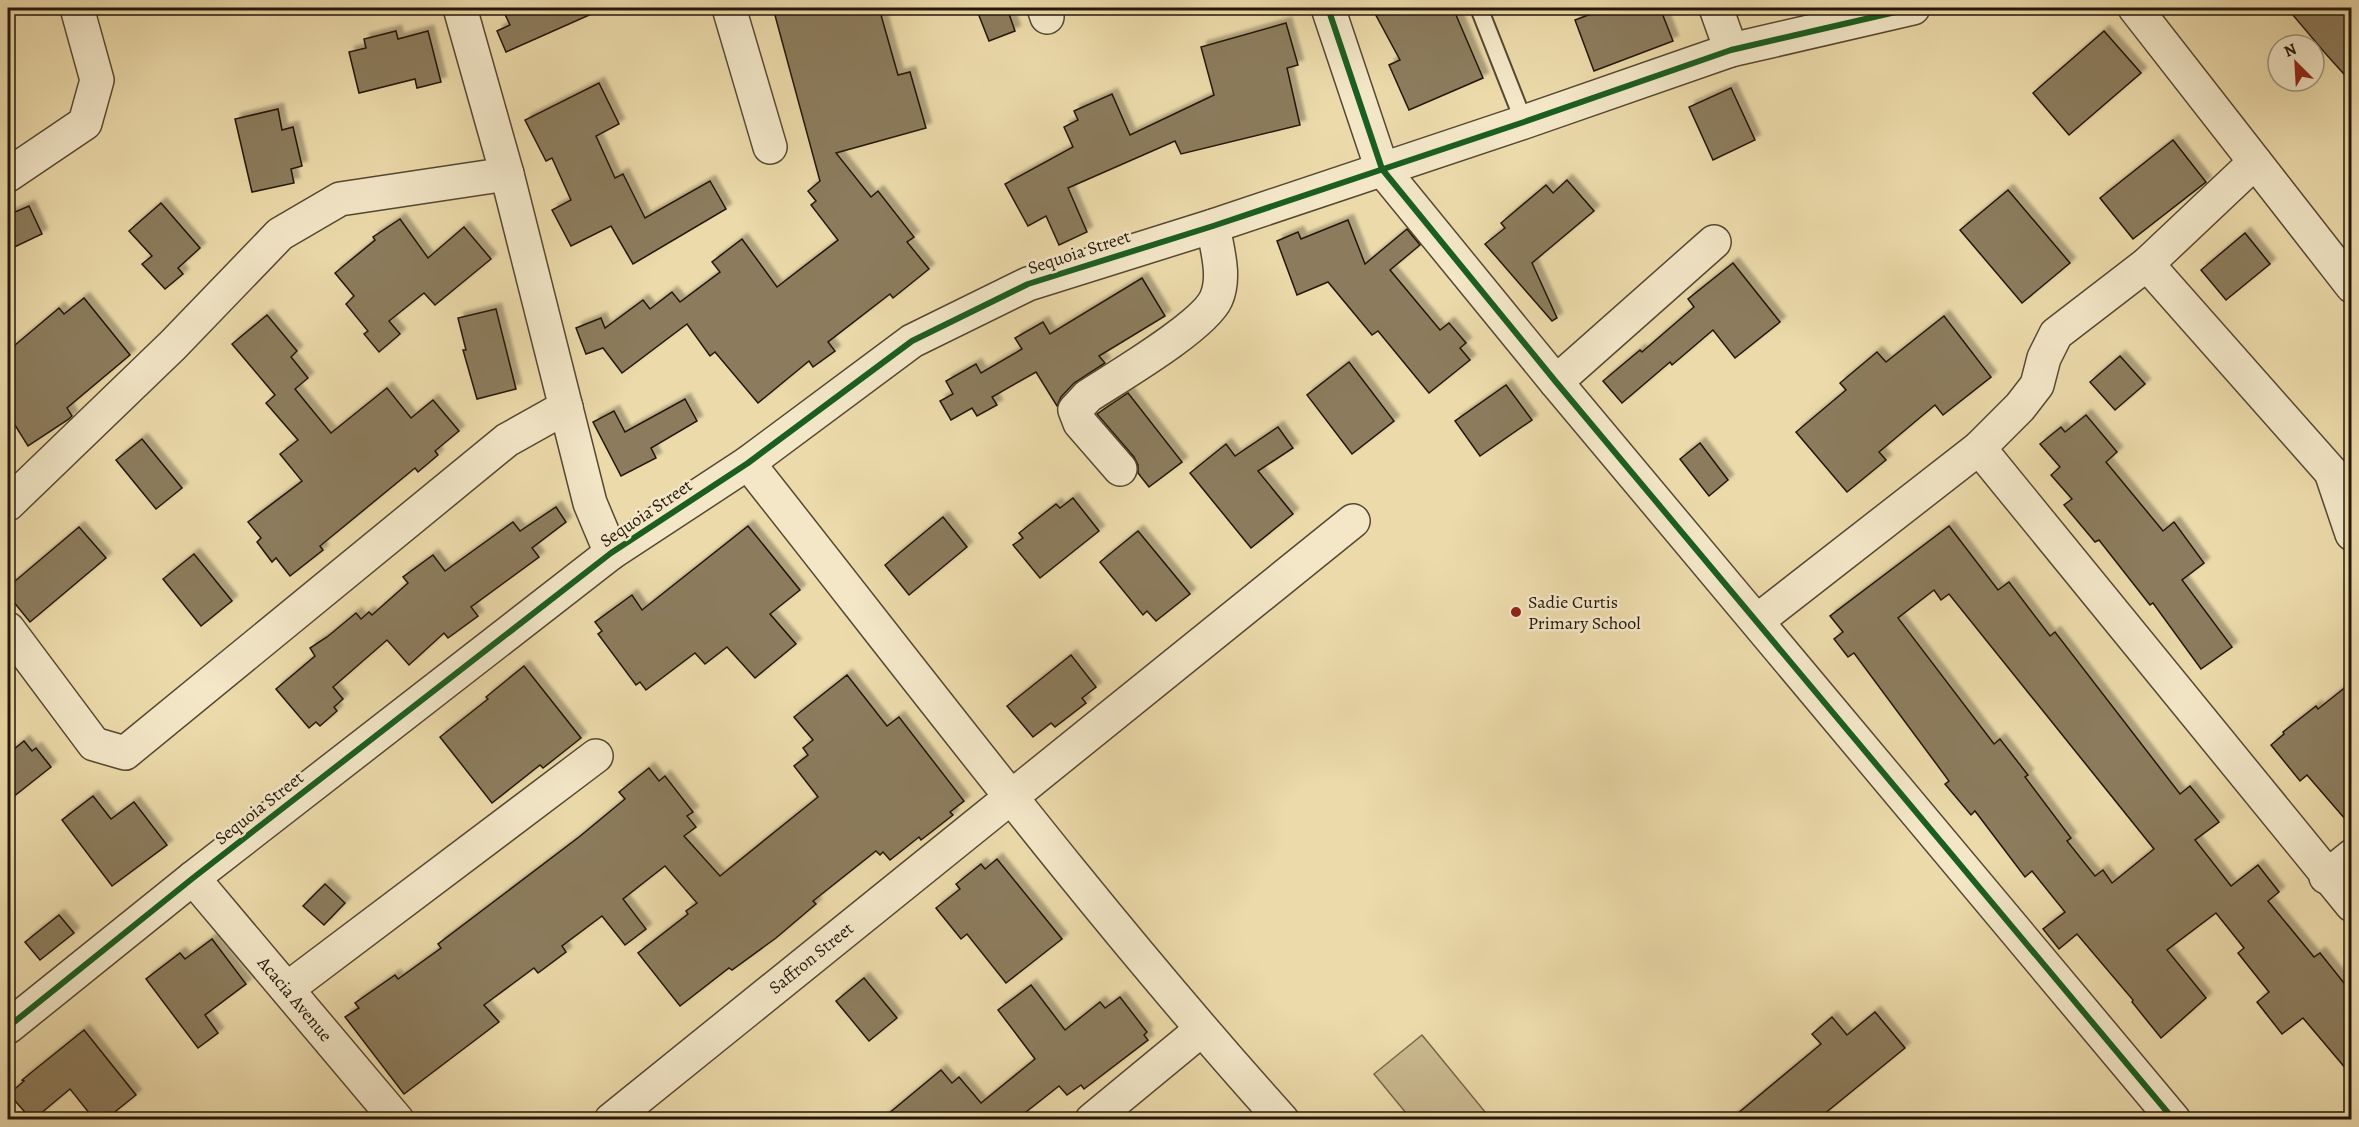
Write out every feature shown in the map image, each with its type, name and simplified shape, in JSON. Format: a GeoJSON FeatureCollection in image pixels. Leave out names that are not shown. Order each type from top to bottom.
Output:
{"type":"FeatureCollection","features":[{"type":"Feature","properties":{"kind":"street"},"geometry":{"type":"LineString","coordinates":[[8,176],[85,123],[97,80],[76,8]]}},
{"type":"Feature","properties":{"kind":"street"},"geometry":{"type":"LineString","coordinates":[[460,8],[507,174],[590,502],[610,553]]}},
{"type":"Feature","properties":{"kind":"street"},"geometry":{"type":"LineString","coordinates":[[729,8],[770,147]]}},
{"type":"Feature","properties":{"kind":"street"},"geometry":{"type":"LineString","coordinates":[[1328,8],[1382,169],[1557,382],[2174,1119]]}},
{"type":"Feature","properties":{"kind":"street"},"geometry":{"type":"LineString","coordinates":[[1716,8],[1731,50]]}},
{"type":"Feature","properties":{"kind":"street","name":"Sequoia Street"},"geometry":{"type":"LineString","coordinates":[[8,1027],[193,878],[610,553],[748,463],[912,341],[1028,284],[1213,226],[1731,50],[1913,8]]}},
{"type":"Feature","properties":{"kind":"street"},"geometry":{"type":"LineString","coordinates":[[2135,8],[2352,286]]}},
{"type":"Feature","properties":{"kind":"street"},"geometry":{"type":"LineString","coordinates":[[1757,621],[1979,448],[2037,385],[2044,358],[2056,334],[2147,264],[2256,162]]}},
{"type":"Feature","properties":{"kind":"street"},"geometry":{"type":"LineString","coordinates":[[8,504],[173,345],[280,234],[340,199],[507,174]]}},
{"type":"Feature","properties":{"kind":"street"},"geometry":{"type":"LineString","coordinates":[[1120,469],[1080,423],[1075,410],[1088,396],[1190,328],[1216,300],[1221,277],[1213,226]]}},
{"type":"Feature","properties":{"kind":"street"},"geometry":{"type":"LineString","coordinates":[[1557,382],[1714,242]]}},
{"type":"Feature","properties":{"kind":"street"},"geometry":{"type":"LineString","coordinates":[[2147,264],[2331,471],[2352,534]]}},
{"type":"Feature","properties":{"kind":"street"},"geometry":{"type":"LineString","coordinates":[[8,629],[94,744],[125,753],[507,440],[566,407]]}},
{"type":"Feature","properties":{"kind":"street"},"geometry":{"type":"LineString","coordinates":[[1979,448],[2326,877],[2352,905]]}},
{"type":"Feature","properties":{"kind":"street"},"geometry":{"type":"LineString","coordinates":[[748,463],[1201,1030],[1282,1119]]}},
{"type":"Feature","properties":{"kind":"street","name":"Saffron Street"},"geometry":{"type":"LineString","coordinates":[[611,1119],[1353,521]]}},
{"type":"Feature","properties":{"kind":"street"},"geometry":{"type":"LineString","coordinates":[[287,989],[596,756]]}},
{"type":"Feature","properties":{"kind":"street"},"geometry":{"type":"LineString","coordinates":[[2326,877],[2352,856]]}},
{"type":"Feature","properties":{"kind":"street","name":"Acacia Avenue"},"geometry":{"type":"LineString","coordinates":[[193,878],[397,1119]]}},
{"type":"Feature","properties":{"kind":"street"},"geometry":{"type":"LineString","coordinates":[[1092,1119],[1201,1030]]}},
{"type":"Feature","properties":{"kind":"lane"},"geometry":{"type":"LineString","coordinates":[[1479,8],[1524,122]]}},
{"type":"Feature","properties":{"kind":"shaded area"},"geometry":{"type":"Polygon","coordinates":[[[1422,1035],[1490,1118],[1411,1119],[1374,1074],[1422,1035]]]}},
{"type":"Feature","properties":{"kind":"building"},"geometry":{"type":"Polygon","coordinates":[[[502,8],[605,8],[506,52],[497,31],[510,25],[502,8]]]}},
{"type":"Feature","properties":{"kind":"building"},"geometry":{"type":"Polygon","coordinates":[[[773,8],[879,8],[898,75],[910,72],[926,128],[836,153],[871,197],[878,191],[914,237],[907,242],[929,269],[893,298],[890,294],[828,342],[835,351],[813,367],[809,361],[758,403],[715,352],[710,356],[687,324],[622,373],[603,348],[586,354],[576,328],[601,318],[605,328],[643,300],[650,309],[672,292],[680,302],[720,272],[712,262],[742,239],[777,287],[838,240],[811,205],[816,201],[808,191],[820,181],[773,8]]]}},
{"type":"Feature","properties":{"kind":"building"},"geometry":{"type":"Polygon","coordinates":[[[976,8],[1007,8],[1015,31],[989,41],[976,8]]]}},
{"type":"Feature","properties":{"kind":"building"},"geometry":{"type":"Polygon","coordinates":[[[1372,8],[1453,8],[1483,78],[1409,110],[1389,65],[1400,60],[1372,8]]]}},
{"type":"Feature","properties":{"kind":"building"},"geometry":{"type":"Polygon","coordinates":[[[1607,8],[1660,8],[1673,41],[1594,71],[1575,20],[1607,8]]]}},
{"type":"Feature","properties":{"kind":"building"},"geometry":{"type":"Polygon","coordinates":[[[2287,8],[2352,8],[2352,83],[2326,54],[2326,33],[2308,33],[2287,8]]]}},
{"type":"Feature","properties":{"kind":"building"},"geometry":{"type":"Polygon","coordinates":[[[1286,23],[1298,65],[1287,68],[1300,125],[1181,154],[1175,141],[1068,188],[1087,232],[1059,245],[1046,216],[1028,226],[1005,184],[1073,147],[1064,127],[1078,120],[1074,111],[1112,94],[1130,135],[1214,95],[1201,47],[1286,23]]]}},
{"type":"Feature","properties":{"kind":"building"},"geometry":{"type":"Polygon","coordinates":[[[396,31],[398,39],[428,31],[441,82],[417,88],[415,79],[359,93],[349,52],[366,48],[364,39],[396,31]]]}},
{"type":"Feature","properties":{"kind":"building"},"geometry":{"type":"Polygon","coordinates":[[[2104,31],[2141,73],[2069,135],[2033,93],[2104,31]]]}},
{"type":"Feature","properties":{"kind":"building"},"geometry":{"type":"Polygon","coordinates":[[[599,83],[619,124],[596,136],[615,178],[623,174],[645,218],[710,181],[726,209],[633,264],[611,226],[571,246],[552,210],[571,200],[552,158],[546,161],[525,120],[599,83]]]}},
{"type":"Feature","properties":{"kind":"building"},"geometry":{"type":"Polygon","coordinates":[[[1731,88],[1755,140],[1713,160],[1689,107],[1731,88]]]}},
{"type":"Feature","properties":{"kind":"building"},"geometry":{"type":"Polygon","coordinates":[[[278,109],[282,130],[293,127],[302,166],[291,169],[294,183],[252,192],[235,119],[278,109]]]}},
{"type":"Feature","properties":{"kind":"building"},"geometry":{"type":"Polygon","coordinates":[[[2173,140],[2206,182],[2133,239],[2100,198],[2173,140]]]}},
{"type":"Feature","properties":{"kind":"building"},"geometry":{"type":"Polygon","coordinates":[[[1567,180],[1594,211],[1532,263],[1557,318],[1552,321],[1485,244],[1505,228],[1501,223],[1546,185],[1553,193],[1567,180]]]}},
{"type":"Feature","properties":{"kind":"building"},"geometry":{"type":"Polygon","coordinates":[[[2008,190],[2070,263],[2022,303],[1960,230],[2008,190]]]}},
{"type":"Feature","properties":{"kind":"building"},"geometry":{"type":"Polygon","coordinates":[[[161,203],[200,248],[178,268],[183,274],[165,289],[142,264],[152,256],[129,231],[161,203]]]}},
{"type":"Feature","properties":{"kind":"building"},"geometry":{"type":"Polygon","coordinates":[[[29,206],[42,234],[8,250],[8,215],[29,206]]]}},
{"type":"Feature","properties":{"kind":"building"},"geometry":{"type":"Polygon","coordinates":[[[400,219],[428,258],[464,227],[491,259],[435,305],[424,293],[389,321],[400,334],[379,352],[364,334],[368,331],[346,304],[354,296],[335,273],[375,240],[373,237],[400,219]]]}},
{"type":"Feature","properties":{"kind":"building"},"geometry":{"type":"Polygon","coordinates":[[[1348,220],[1365,264],[1407,229],[1420,245],[1390,270],[1440,330],[1449,323],[1466,343],[1460,348],[1470,360],[1429,393],[1378,331],[1372,335],[1328,282],[1297,295],[1277,241],[1298,232],[1301,239],[1348,220]]]}},
{"type":"Feature","properties":{"kind":"building"},"geometry":{"type":"Polygon","coordinates":[[[2245,233],[2270,264],[2226,300],[2201,270],[2245,233]]]}},
{"type":"Feature","properties":{"kind":"building"},"geometry":{"type":"Polygon","coordinates":[[[1733,263],[1780,322],[1735,358],[1713,330],[1672,365],[1670,362],[1622,403],[1603,381],[1640,350],[1642,352],[1694,307],[1688,299],[1733,263]]]}},
{"type":"Feature","properties":{"kind":"building"},"geometry":{"type":"Polygon","coordinates":[[[1142,278],[1165,316],[1099,356],[1105,363],[1074,383],[1061,397],[1057,406],[1036,372],[992,397],[997,405],[977,416],[972,408],[951,420],[940,401],[953,394],[946,381],[976,364],[981,373],[1022,349],[1015,338],[1043,322],[1050,334],[1142,278]]]}},
{"type":"Feature","properties":{"kind":"building"},"geometry":{"type":"Polygon","coordinates":[[[84,298],[130,355],[67,408],[72,416],[69,419],[28,446],[8,414],[8,351],[59,308],[64,314],[84,298]]]}},
{"type":"Feature","properties":{"kind":"building"},"geometry":{"type":"Polygon","coordinates":[[[496,309],[516,389],[477,399],[463,350],[466,350],[458,318],[496,309]]]}},
{"type":"Feature","properties":{"kind":"building"},"geometry":{"type":"Polygon","coordinates":[[[267,315],[297,351],[291,357],[308,378],[295,389],[331,433],[387,388],[411,418],[433,400],[459,431],[435,451],[438,455],[418,472],[415,468],[320,546],[323,550],[290,576],[276,558],[272,562],[257,542],[261,538],[248,522],[302,481],[280,454],[298,440],[266,403],[275,395],[232,344],[267,315]]]}},
{"type":"Feature","properties":{"kind":"building"},"geometry":{"type":"Polygon","coordinates":[[[1944,316],[1991,377],[1943,415],[1935,405],[1879,452],[1886,460],[1847,492],[1796,432],[1846,390],[1840,383],[1877,352],[1886,362],[1944,316]]]}},
{"type":"Feature","properties":{"kind":"building"},"geometry":{"type":"Polygon","coordinates":[[[2120,356],[2145,384],[2115,410],[2090,382],[2120,356]]]}},
{"type":"Feature","properties":{"kind":"building"},"geometry":{"type":"Polygon","coordinates":[[[1349,362],[1394,421],[1352,454],[1307,395],[1349,362]]]}},
{"type":"Feature","properties":{"kind":"building"},"geometry":{"type":"Polygon","coordinates":[[[1506,385],[1532,420],[1480,456],[1455,421],[1506,385]]]}},
{"type":"Feature","properties":{"kind":"building"},"geometry":{"type":"Polygon","coordinates":[[[1128,393],[1182,462],[1149,487],[1138,473],[1138,465],[1134,457],[1097,414],[1128,393]]]}},
{"type":"Feature","properties":{"kind":"building"},"geometry":{"type":"Polygon","coordinates":[[[685,399],[697,421],[651,448],[656,458],[621,476],[593,422],[614,411],[625,432],[685,399]]]}},
{"type":"Feature","properties":{"kind":"building"},"geometry":{"type":"Polygon","coordinates":[[[2086,415],[2117,452],[2106,462],[2163,531],[2174,522],[2204,563],[2182,580],[2232,647],[2201,669],[2153,603],[2150,605],[2099,540],[2095,542],[2064,505],[2072,499],[2051,475],[2060,467],[2040,444],[2061,427],[2065,432],[2086,415]]]}},
{"type":"Feature","properties":{"kind":"building"},"geometry":{"type":"Polygon","coordinates":[[[1278,427],[1293,448],[1258,471],[1293,514],[1251,548],[1190,473],[1226,444],[1235,456],[1278,427]]]}},
{"type":"Feature","properties":{"kind":"building"},"geometry":{"type":"Polygon","coordinates":[[[142,439],[182,488],[156,509],[116,460],[142,439]]]}},
{"type":"Feature","properties":{"kind":"building"},"geometry":{"type":"Polygon","coordinates":[[[1700,443],[1728,480],[1709,496],[1680,459],[1700,443]]]}},
{"type":"Feature","properties":{"kind":"building"},"geometry":{"type":"Polygon","coordinates":[[[1073,498],[1099,531],[1040,578],[1013,545],[1023,538],[1019,533],[1056,504],[1060,508],[1073,498]]]}},
{"type":"Feature","properties":{"kind":"building"},"geometry":{"type":"Polygon","coordinates":[[[556,507],[566,522],[532,548],[539,557],[471,607],[478,616],[448,638],[444,633],[409,665],[387,640],[333,687],[343,699],[334,707],[337,711],[320,726],[316,722],[309,728],[276,689],[315,656],[310,648],[356,613],[361,619],[369,612],[372,615],[408,583],[403,577],[433,555],[445,571],[513,522],[520,531],[556,507]]]}},
{"type":"Feature","properties":{"kind":"building"},"geometry":{"type":"Polygon","coordinates":[[[943,517],[967,547],[909,595],[885,565],[943,517]]]}},
{"type":"Feature","properties":{"kind":"building"},"geometry":{"type":"Polygon","coordinates":[[[748,526],[800,590],[770,614],[796,644],[755,678],[727,647],[705,664],[695,653],[646,690],[640,682],[636,685],[598,634],[602,631],[595,622],[632,595],[642,610],[748,526]]]}},
{"type":"Feature","properties":{"kind":"building"},"geometry":{"type":"Polygon","coordinates":[[[1949,526],[1998,590],[2009,582],[2050,636],[2055,632],[2180,794],[2190,786],[2219,822],[2195,840],[2231,886],[2258,865],[2279,892],[2268,901],[2314,957],[2320,953],[2352,993],[2352,1076],[2303,1018],[2282,1034],[2257,1002],[2269,992],[2238,953],[2244,948],[2216,913],[2167,950],[2206,998],[2161,1038],[2132,1002],[2133,1000],[2077,934],[2059,949],[2043,929],[2065,912],[2032,871],[2025,877],[1975,811],[1971,815],[1945,784],[1949,781],[1854,653],[1848,657],[1834,639],[1843,632],[1830,616],[1949,526]],[[1934,590],[1898,618],[1994,744],[2000,739],[2028,775],[2025,777],[2071,838],[2067,841],[2095,876],[2103,870],[2112,883],[2154,849],[1949,594],[1941,600],[1934,590]]]}},
{"type":"Feature","properties":{"kind":"building"},"geometry":{"type":"Polygon","coordinates":[[[79,527],[106,558],[30,622],[8,595],[8,587],[79,527]]]}},
{"type":"Feature","properties":{"kind":"building"},"geometry":{"type":"Polygon","coordinates":[[[1138,531],[1190,594],[1156,621],[1147,611],[1143,615],[1100,562],[1138,531]]]}},
{"type":"Feature","properties":{"kind":"building"},"geometry":{"type":"Polygon","coordinates":[[[194,554],[232,601],[201,626],[163,579],[194,554]]]}},
{"type":"Feature","properties":{"kind":"building"},"geometry":{"type":"Polygon","coordinates":[[[1071,655],[1096,687],[1082,698],[1086,703],[1055,727],[1051,723],[1033,737],[1007,706],[1071,655]]]}},
{"type":"Feature","properties":{"kind":"building"},"geometry":{"type":"Polygon","coordinates":[[[524,666],[581,738],[543,768],[540,765],[492,803],[440,737],[488,699],[486,697],[524,666]]]}},
{"type":"Feature","properties":{"kind":"building"},"geometry":{"type":"Polygon","coordinates":[[[847,675],[887,726],[899,717],[964,801],[950,812],[953,815],[921,840],[919,837],[890,860],[883,852],[880,855],[876,851],[813,901],[816,904],[776,938],[732,970],[729,968],[680,1006],[638,953],[688,914],[686,911],[697,903],[665,866],[623,899],[646,929],[625,945],[602,916],[562,946],[566,952],[538,973],[534,968],[484,1005],[499,1022],[404,1094],[345,1017],[359,1008],[355,1003],[395,975],[398,979],[441,948],[438,944],[579,837],[625,799],[619,792],[649,768],[659,781],[665,776],[693,812],[687,816],[696,827],[684,836],[720,876],[818,797],[794,766],[808,755],[803,748],[813,740],[794,717],[847,675]]]}},
{"type":"Feature","properties":{"kind":"building"},"geometry":{"type":"Polygon","coordinates":[[[2352,682],[2352,827],[2307,775],[2300,781],[2271,745],[2284,734],[2283,732],[2316,706],[2318,709],[2352,682]]]}},
{"type":"Feature","properties":{"kind":"building"},"geometry":{"type":"Polygon","coordinates":[[[24,741],[32,751],[36,748],[51,767],[8,801],[8,754],[24,741]]]}},
{"type":"Feature","properties":{"kind":"building"},"geometry":{"type":"Polygon","coordinates":[[[93,796],[111,819],[134,802],[167,845],[112,886],[62,820],[93,796]]]}},
{"type":"Feature","properties":{"kind":"building"},"geometry":{"type":"Polygon","coordinates":[[[997,859],[1062,939],[1006,983],[967,934],[961,939],[936,908],[960,889],[956,884],[981,864],[985,869],[997,859]]]}},
{"type":"Feature","properties":{"kind":"building"},"geometry":{"type":"Polygon","coordinates":[[[325,884],[345,903],[324,925],[303,906],[325,884]]]}},
{"type":"Feature","properties":{"kind":"building"},"geometry":{"type":"Polygon","coordinates":[[[59,915],[74,933],[40,960],[25,942],[59,915]]]}},
{"type":"Feature","properties":{"kind":"building"},"geometry":{"type":"Polygon","coordinates":[[[212,939],[246,984],[205,1015],[218,1033],[198,1048],[146,979],[180,953],[185,959],[212,939]]]}},
{"type":"Feature","properties":{"kind":"building"},"geometry":{"type":"Polygon","coordinates":[[[864,978],[897,1018],[869,1041],[836,1001],[864,978]]]}},
{"type":"Feature","properties":{"kind":"building"},"geometry":{"type":"Polygon","coordinates":[[[1031,985],[1065,1030],[1100,1002],[1105,1008],[1120,997],[1147,1032],[1144,1035],[1148,1040],[1084,1089],[1081,1085],[1067,1095],[1059,1086],[1017,1119],[882,1119],[941,1070],[952,1083],[959,1077],[981,1103],[1035,1059],[998,1010],[1031,985]]]}},
{"type":"Feature","properties":{"kind":"building"},"geometry":{"type":"Polygon","coordinates":[[[1875,1012],[1905,1048],[1818,1119],[1731,1119],[1821,1044],[1812,1034],[1832,1017],[1847,1035],[1875,1012]]]}},
{"type":"Feature","properties":{"kind":"building"},"geometry":{"type":"Polygon","coordinates":[[[84,1030],[136,1095],[106,1119],[94,1119],[70,1089],[34,1119],[31,1119],[9,1094],[24,1081],[22,1080],[84,1030]]]}},
{"type":"Feature","properties":{"kind":"cycle path"},"geometry":{"type":"LineString","coordinates":[[1328,8],[1382,169],[1556,382],[2174,1120]]}},
{"type":"Feature","properties":{"kind":"cycle path"},"geometry":{"type":"LineString","coordinates":[[8,1027],[193,878],[611,553],[748,463],[912,341],[1028,284],[1213,226],[1731,50],[1913,8]]}},
{"type":"Feature","properties":{"kind":"place","name":"Sadie Curtis Primary School"},"geometry":{"type":"Point","coordinates":[1516,612]}}]}
